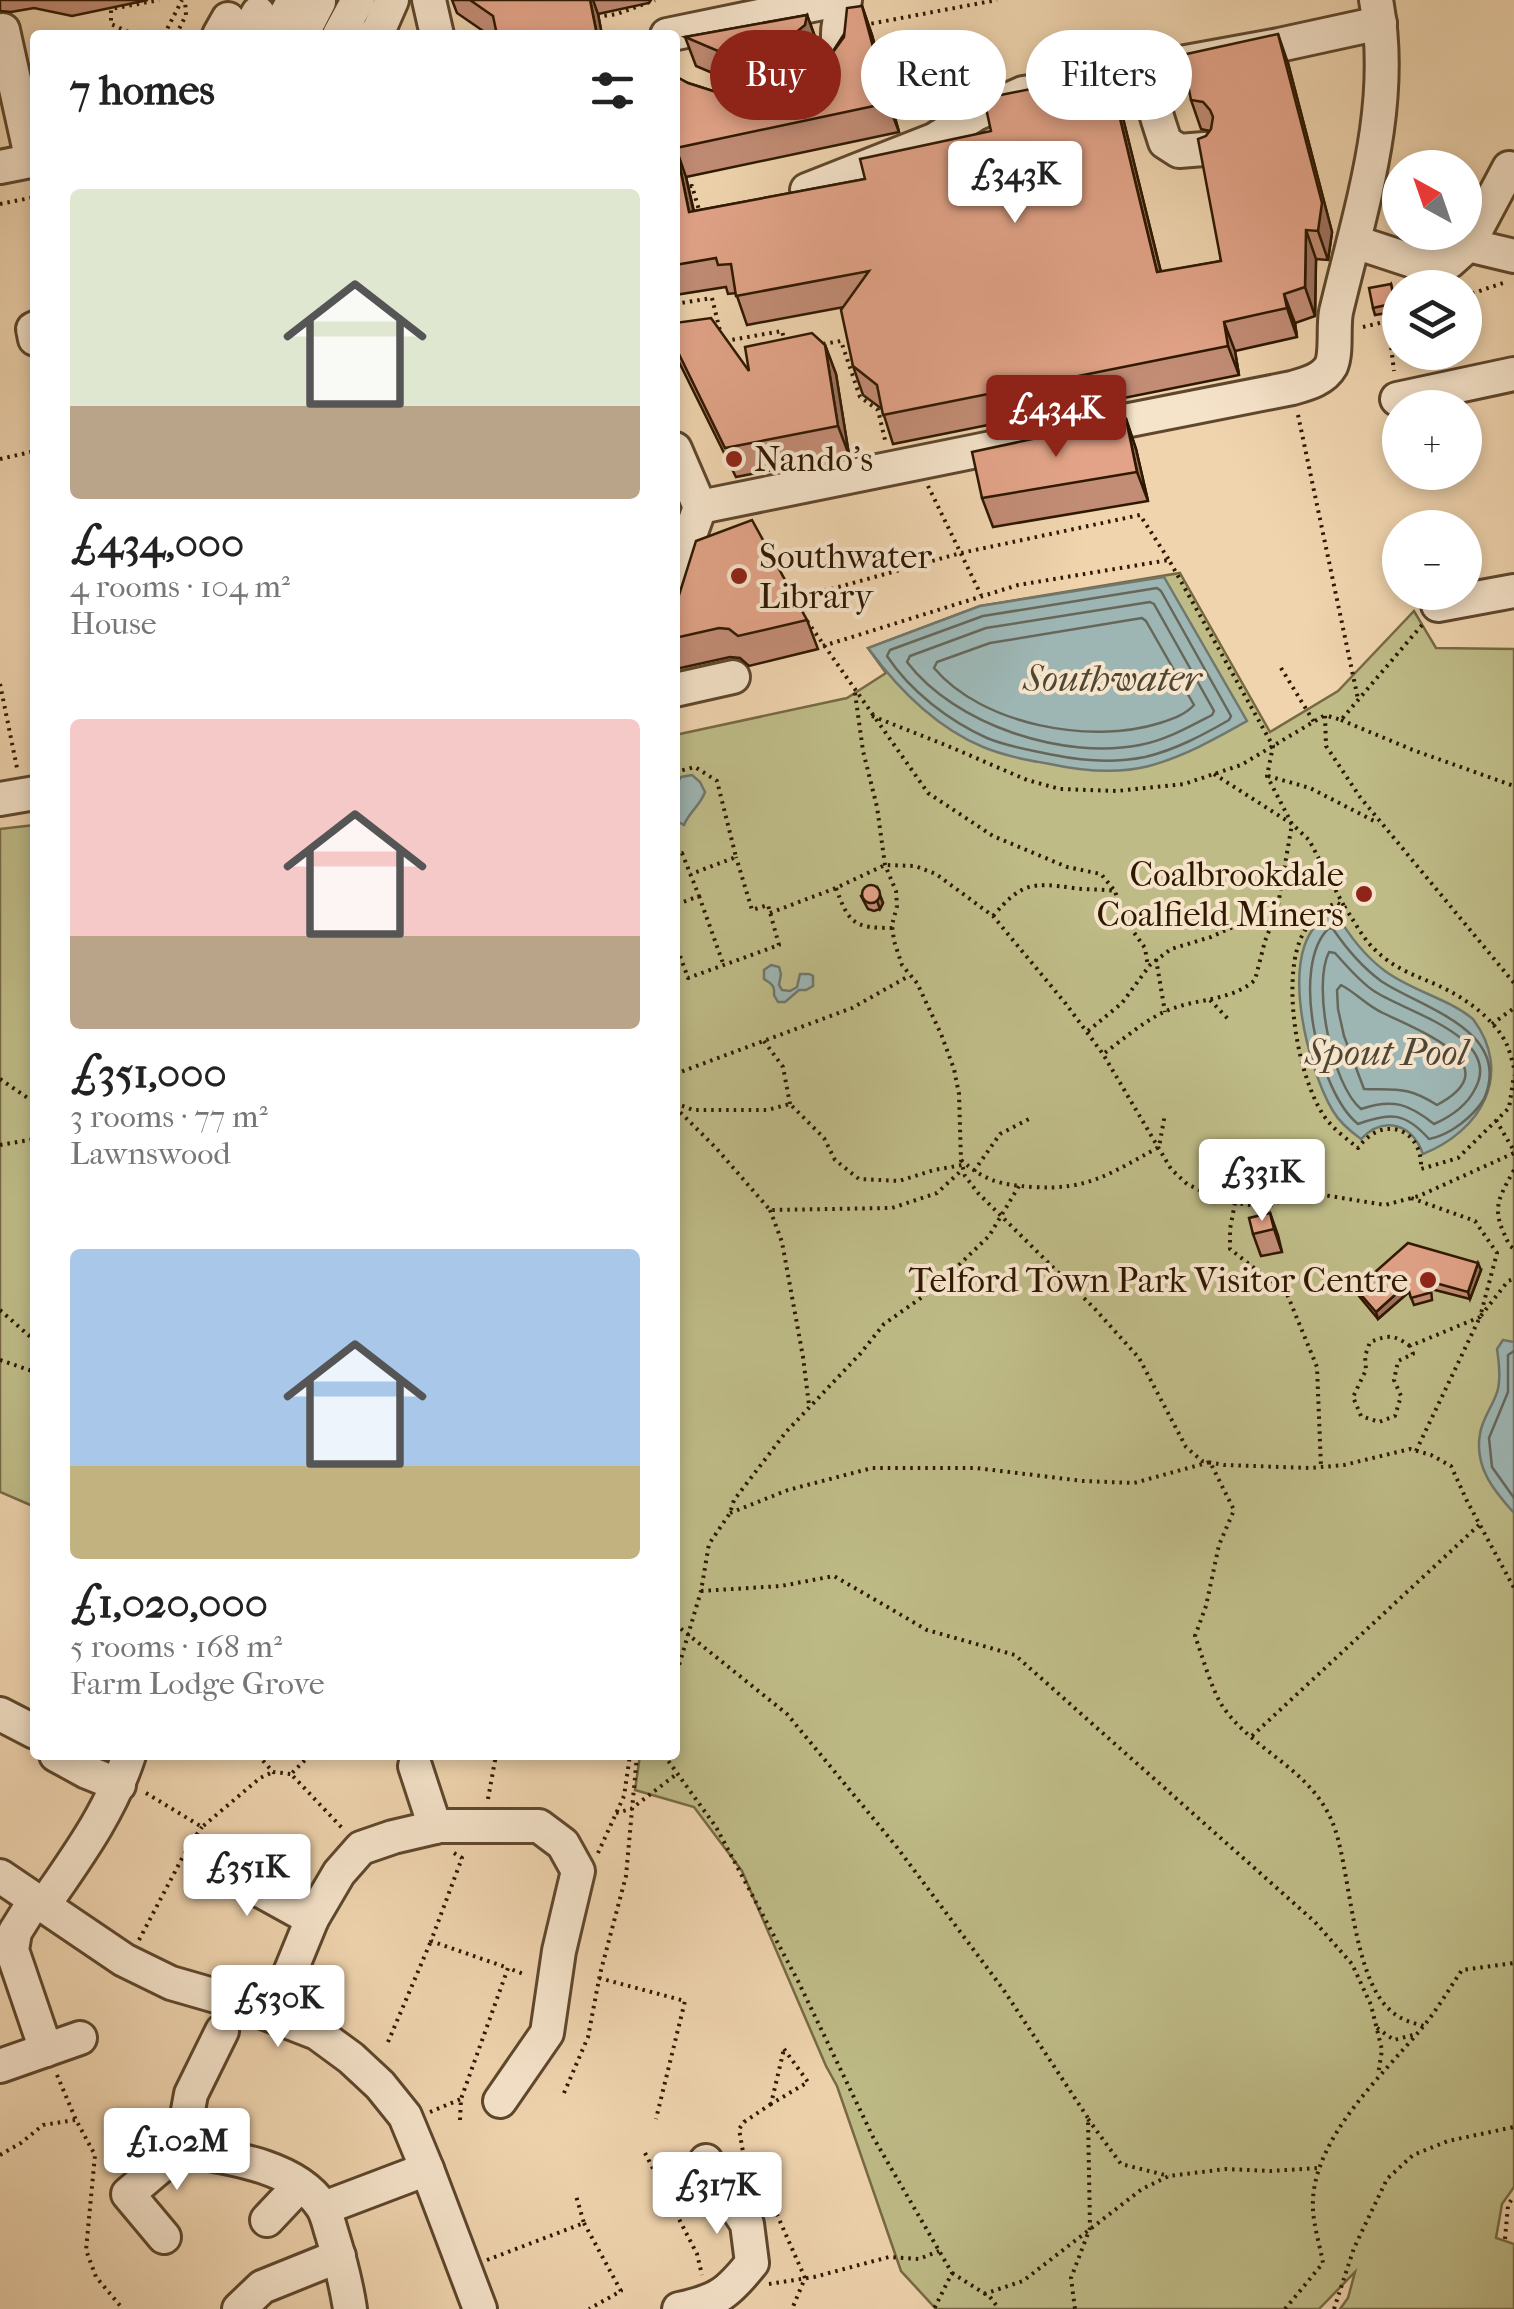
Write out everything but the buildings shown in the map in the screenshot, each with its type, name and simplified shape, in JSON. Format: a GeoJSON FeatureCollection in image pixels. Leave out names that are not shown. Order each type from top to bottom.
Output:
{"type":"FeatureCollection","features":[{"type":"Feature","properties":{"kind":"street"},"geometry":{"type":"LineString","coordinates":[[342,30],[358,0]]}},
{"type":"Feature","properties":{"kind":"street"},"geometry":{"type":"LineString","coordinates":[[370,27],[392,0]]}},
{"type":"Feature","properties":{"kind":"street"},"geometry":{"type":"LineString","coordinates":[[429,0],[436,30]]}},
{"type":"Feature","properties":{"kind":"street"},"geometry":{"type":"LineString","coordinates":[[680,32],[837,0]]}},
{"type":"Feature","properties":{"kind":"street"},"geometry":{"type":"LineString","coordinates":[[838,30],[845,0]]}},
{"type":"Feature","properties":{"kind":"street"},"geometry":{"type":"LineString","coordinates":[[700,507],[1292,388],[1321,377],[1334,356],[1334,328],[1383,94],[1378,11],[1279,46],[1192,61]]}},
{"type":"Feature","properties":{"kind":"street"},"geometry":{"type":"LineString","coordinates":[[271,22],[305,30]]}},
{"type":"Feature","properties":{"kind":"street"},"geometry":{"type":"LineString","coordinates":[[0,31],[3,30],[22,162]]}},
{"type":"Feature","properties":{"kind":"street"},"geometry":{"type":"LineString","coordinates":[[807,190],[934,140],[976,114],[1026,92]]}},
{"type":"Feature","properties":{"kind":"street"},"geometry":{"type":"LineString","coordinates":[[1159,120],[1165,142],[1179,151],[1204,149]]}},
{"type":"Feature","properties":{"kind":"street"},"geometry":{"type":"LineString","coordinates":[[1482,224],[1507,184]]}},
{"type":"Feature","properties":{"kind":"street"},"geometry":{"type":"LineString","coordinates":[[1355,242],[1428,266],[1448,262],[1463,250]]}},
{"type":"Feature","properties":{"kind":"street"},"geometry":{"type":"LineString","coordinates":[[1482,249],[1514,256]]}},
{"type":"Feature","properties":{"kind":"street"},"geometry":{"type":"LineString","coordinates":[[1435,390],[1512,372]]}},
{"type":"Feature","properties":{"kind":"street"},"geometry":{"type":"LineString","coordinates":[[680,461],[700,507],[680,562]]}},
{"type":"Feature","properties":{"kind":"street"},"geometry":{"type":"LineString","coordinates":[[1482,597],[1514,591]]}},
{"type":"Feature","properties":{"kind":"street"},"geometry":{"type":"LineString","coordinates":[[680,689],[733,677]]}},
{"type":"Feature","properties":{"kind":"street"},"geometry":{"type":"LineString","coordinates":[[0,1714],[30,1729]]}},
{"type":"Feature","properties":{"kind":"street"},"geometry":{"type":"LineString","coordinates":[[46,2050],[12,1950],[15,1932],[92,1836],[124,1771],[87,1772],[65,1760]]}},
{"type":"Feature","properties":{"kind":"street"},"geometry":{"type":"LineString","coordinates":[[415,1766],[432,1828]]}},
{"type":"Feature","properties":{"kind":"street"},"geometry":{"type":"LineString","coordinates":[[272,2014],[312,1919],[339,1872],[361,1848],[432,1828],[538,1826],[563,1844],[578,1871],[558,1952],[547,2033],[500,2101]]}},
{"type":"Feature","properties":{"kind":"street"},"geometry":{"type":"LineString","coordinates":[[212,1864],[312,1919]]}},
{"type":"Feature","properties":{"kind":"street"},"geometry":{"type":"LineString","coordinates":[[0,1876],[128,1962],[171,1983],[272,2014],[317,2033],[380,2084],[405,2116],[480,2309]]}},
{"type":"Feature","properties":{"kind":"street"},"geometry":{"type":"LineString","coordinates":[[164,2238],[128,2194],[182,2148],[192,2094],[222,2032]]}},
{"type":"Feature","properties":{"kind":"street"},"geometry":{"type":"LineString","coordinates":[[0,2066],[80,2038]]}},
{"type":"Feature","properties":{"kind":"street"},"geometry":{"type":"LineString","coordinates":[[182,2148],[238,2159],[300,2185],[324,2208],[344,2272],[350,2309]]}},
{"type":"Feature","properties":{"kind":"street"},"geometry":{"type":"LineString","coordinates":[[705,2300],[752,2262],[747,2224],[706,2161]]}},
{"type":"Feature","properties":{"kind":"street"},"geometry":{"type":"LineString","coordinates":[[324,2208],[428,2169]]}},
{"type":"Feature","properties":{"kind":"street"},"geometry":{"type":"LineString","coordinates":[[267,2220],[300,2185]]}},
{"type":"Feature","properties":{"kind":"street"},"geometry":{"type":"LineString","coordinates":[[240,2309],[262,2287],[339,2256]]}},
{"type":"Feature","properties":{"kind":"path"},"geometry":{"type":"LineString","coordinates":[[108,0],[112,24],[125,30]]}},
{"type":"Feature","properties":{"kind":"path"},"geometry":{"type":"LineString","coordinates":[[111,9],[159,0]]}},
{"type":"Feature","properties":{"kind":"path"},"geometry":{"type":"LineString","coordinates":[[167,30],[184,0]]}},
{"type":"Feature","properties":{"kind":"path"},"geometry":{"type":"LineString","coordinates":[[178,30],[186,15],[184,0]]}},
{"type":"Feature","properties":{"kind":"path"},"geometry":{"type":"LineString","coordinates":[[582,20],[617,14],[655,0]]}},
{"type":"Feature","properties":{"kind":"path"},"geometry":{"type":"LineString","coordinates":[[680,188],[692,186],[698,210]]}},
{"type":"Feature","properties":{"kind":"path"},"geometry":{"type":"LineString","coordinates":[[0,204],[30,198]]}},
{"type":"Feature","properties":{"kind":"path"},"geometry":{"type":"LineString","coordinates":[[1482,290],[1514,280]]}},
{"type":"Feature","properties":{"kind":"path"},"geometry":{"type":"LineString","coordinates":[[680,303],[712,298],[723,342],[782,331],[787,351]]}},
{"type":"Feature","properties":{"kind":"path"},"geometry":{"type":"LineString","coordinates":[[1334,328],[1346,331],[1382,323]]}},
{"type":"Feature","properties":{"kind":"path"},"geometry":{"type":"LineString","coordinates":[[823,344],[841,341],[860,397],[878,410],[904,466],[961,553],[982,596]]}},
{"type":"Feature","properties":{"kind":"path"},"geometry":{"type":"LineString","coordinates":[[1292,388],[1358,699]]}},
{"type":"Feature","properties":{"kind":"path"},"geometry":{"type":"LineString","coordinates":[[0,459],[30,452]]}},
{"type":"Feature","properties":{"kind":"path"},"geometry":{"type":"LineString","coordinates":[[1103,1054],[1164,1012],[1233,994],[1255,980],[1277,911],[1292,824],[1267,776],[1273,746],[1140,515],[961,553],[795,599],[822,646],[928,793],[993,836],[1067,867],[1101,874],[1115,891],[1123,917],[1146,948],[1148,968]]}},
{"type":"Feature","properties":{"kind":"path"},"geometry":{"type":"LineString","coordinates":[[822,646],[1018,584],[1169,560]]}},
{"type":"Feature","properties":{"kind":"path"},"geometry":{"type":"LineString","coordinates":[[1341,720],[1434,610]]}},
{"type":"Feature","properties":{"kind":"path"},"geometry":{"type":"LineString","coordinates":[[1281,668],[1314,722]]}},
{"type":"Feature","properties":{"kind":"path"},"geometry":{"type":"LineString","coordinates":[[0,684],[19,796]]}},
{"type":"Feature","properties":{"kind":"path"},"geometry":{"type":"LineString","coordinates":[[855,692],[885,865],[896,891],[894,941],[909,976],[925,1000],[954,1069],[962,1165],[978,1194],[1139,1358],[1186,1446],[1202,1460],[1224,1465],[1321,1467],[1410,1449],[1432,1455],[1450,1466],[1514,1588]]}},
{"type":"Feature","properties":{"kind":"path"},"geometry":{"type":"LineString","coordinates":[[872,716],[1027,780],[1060,788],[1116,791],[1184,784],[1242,765],[1325,716],[1514,786]]}},
{"type":"Feature","properties":{"kind":"path"},"geometry":{"type":"LineString","coordinates":[[1325,716],[1326,746],[1360,797],[1514,983]]}},
{"type":"Feature","properties":{"kind":"path"},"geometry":{"type":"LineString","coordinates":[[680,771],[694,767],[716,782],[752,910],[768,905],[778,945],[688,978],[680,956]]}},
{"type":"Feature","properties":{"kind":"path"},"geometry":{"type":"LineString","coordinates":[[1214,774],[1292,824],[1309,840],[1358,931],[1387,960],[1474,1007],[1507,1044],[1514,1068]]}},
{"type":"Feature","properties":{"kind":"path"},"geometry":{"type":"LineString","coordinates":[[1267,776],[1310,788],[1382,825]]}},
{"type":"Feature","properties":{"kind":"path"},"geometry":{"type":"LineString","coordinates":[[680,854],[724,966]]}},
{"type":"Feature","properties":{"kind":"path"},"geometry":{"type":"LineString","coordinates":[[690,874],[736,857]]}},
{"type":"Feature","properties":{"kind":"path"},"geometry":{"type":"LineString","coordinates":[[770,912],[885,865],[915,866],[936,874],[993,916],[1088,1032],[1171,1169],[1187,1184],[1232,1202],[1266,1206],[1306,1192],[1385,1205],[1410,1198],[1514,1152],[1496,1120]]}},
{"type":"Feature","properties":{"kind":"path"},"geometry":{"type":"LineString","coordinates":[[993,916],[1018,891],[1033,886],[1052,884],[1115,891]]}},
{"type":"Feature","properties":{"kind":"path"},"geometry":{"type":"LineString","coordinates":[[836,888],[845,914],[864,928],[893,928]]}},
{"type":"Feature","properties":{"kind":"path"},"geometry":{"type":"LineString","coordinates":[[680,903],[699,896]]}},
{"type":"Feature","properties":{"kind":"path"},"geometry":{"type":"LineString","coordinates":[[1088,1032],[1122,1002],[1156,959],[1171,949],[1277,911],[1320,909],[1337,903],[1344,906]]}},
{"type":"Feature","properties":{"kind":"path"},"geometry":{"type":"LineString","coordinates":[[1320,909],[1298,945],[1292,991],[1296,1028],[1313,1096],[1326,1118],[1358,1148],[1373,1132],[1394,1129],[1404,1132],[1418,1148],[1421,1169],[1458,1158],[1509,1108],[1514,1075]]}},
{"type":"Feature","properties":{"kind":"path"},"geometry":{"type":"LineString","coordinates":[[1156,959],[1164,1012]]}},
{"type":"Feature","properties":{"kind":"path"},"geometry":{"type":"LineString","coordinates":[[680,1072],[852,1008],[909,976]]}},
{"type":"Feature","properties":{"kind":"path"},"geometry":{"type":"LineString","coordinates":[[1210,1000],[1230,1022]]}},
{"type":"Feature","properties":{"kind":"path"},"geometry":{"type":"LineString","coordinates":[[1492,1024],[1514,1008]]}},
{"type":"Feature","properties":{"kind":"path"},"geometry":{"type":"LineString","coordinates":[[764,1041],[784,1068],[790,1104],[824,1138],[834,1160],[858,1178],[900,1181],[962,1165],[998,1184],[1058,1188],[1081,1185],[1102,1178],[1158,1147],[1165,1114]]}},
{"type":"Feature","properties":{"kind":"path"},"geometry":{"type":"LineString","coordinates":[[0,1079],[30,1099]]}},
{"type":"Feature","properties":{"kind":"path"},"geometry":{"type":"LineString","coordinates":[[680,1106],[693,1110],[767,1110],[790,1104]]}},
{"type":"Feature","properties":{"kind":"path"},"geometry":{"type":"LineString","coordinates":[[680,1110],[770,1210],[782,1242],[809,1406]]}},
{"type":"Feature","properties":{"kind":"path"},"geometry":{"type":"LineString","coordinates":[[974,1171],[1000,1134],[1031,1118]]}},
{"type":"Feature","properties":{"kind":"path"},"geometry":{"type":"LineString","coordinates":[[0,1145],[30,1140]]}},
{"type":"Feature","properties":{"kind":"path"},"geometry":{"type":"LineString","coordinates":[[770,1210],[892,1208],[936,1193],[962,1165]]}},
{"type":"Feature","properties":{"kind":"path"},"geometry":{"type":"LineString","coordinates":[[1514,1170],[1502,1192],[1496,1220],[1514,1249]]}},
{"type":"Feature","properties":{"kind":"path"},"geometry":{"type":"LineString","coordinates":[[680,1660],[702,1591],[709,1544],[734,1500],[809,1406],[884,1324],[935,1288],[990,1236],[1019,1186]]}},
{"type":"Feature","properties":{"kind":"path"},"geometry":{"type":"LineString","coordinates":[[1230,1194],[1230,1249],[1287,1294],[1316,1366],[1321,1467]]}},
{"type":"Feature","properties":{"kind":"path"},"geometry":{"type":"LineString","coordinates":[[1410,1198],[1475,1221],[1497,1253],[1480,1317],[1416,1451]]}},
{"type":"Feature","properties":{"kind":"path"},"geometry":{"type":"LineString","coordinates":[[1410,1346],[1480,1317],[1508,1281],[1514,1279]]}},
{"type":"Feature","properties":{"kind":"path"},"geometry":{"type":"LineString","coordinates":[[0,1310],[30,1337]]}},
{"type":"Feature","properties":{"kind":"path"},"geometry":{"type":"LineString","coordinates":[[1389,1335],[1410,1346],[1413,1354],[1398,1362],[1394,1380],[1401,1396],[1394,1416],[1379,1422],[1361,1416],[1352,1398],[1366,1370],[1364,1356],[1370,1342],[1389,1335]]}},
{"type":"Feature","properties":{"kind":"path"},"geometry":{"type":"LineString","coordinates":[[0,1360],[30,1370]]}},
{"type":"Feature","properties":{"kind":"path"},"geometry":{"type":"LineString","coordinates":[[730,1513],[788,1490],[872,1468],[976,1468],[1134,1483],[1210,1462]]}},
{"type":"Feature","properties":{"kind":"path"},"geometry":{"type":"LineString","coordinates":[[1210,1462],[1234,1510],[1219,1545],[1195,1636],[1222,1706],[1300,1775],[1318,1796],[1334,1826],[1362,1955],[1375,1988],[1389,2010],[1424,2026]]}},
{"type":"Feature","properties":{"kind":"path"},"geometry":{"type":"LineString","coordinates":[[1252,1736],[1480,1525]]}},
{"type":"Feature","properties":{"kind":"path"},"geometry":{"type":"LineString","coordinates":[[702,1591],[781,1586],[834,1576],[927,1630],[1014,1654],[1315,1922],[1352,1964],[1377,2028],[1382,2050],[1378,2075]]}},
{"type":"Feature","properties":{"kind":"path"},"geometry":{"type":"LineString","coordinates":[[680,1627],[787,1714],[872,1816],[1003,1988],[1121,2164],[1169,2176]]}},
{"type":"Feature","properties":{"kind":"path"},"geometry":{"type":"LineString","coordinates":[[262,1760],[273,1772]]}},
{"type":"Feature","properties":{"kind":"path"},"geometry":{"type":"LineString","coordinates":[[291,1774],[305,1760]]}},
{"type":"Feature","properties":{"kind":"path"},"geometry":{"type":"LineString","coordinates":[[482,1826],[495,1760]]}},
{"type":"Feature","properties":{"kind":"path"},"geometry":{"type":"LineString","coordinates":[[578,1871],[592,1867],[624,1796],[633,1760]]}},
{"type":"Feature","properties":{"kind":"path"},"geometry":{"type":"LineString","coordinates":[[564,2093],[588,2037],[626,1876],[634,1760]]}},
{"type":"Feature","properties":{"kind":"path"},"geometry":{"type":"LineString","coordinates":[[668,1760],[716,1827],[798,1981],[873,2137],[952,2273],[999,2309]]}},
{"type":"Feature","properties":{"kind":"path"},"geometry":{"type":"LineString","coordinates":[[124,1771],[140,1789],[202,1827]]}},
{"type":"Feature","properties":{"kind":"path"},"geometry":{"type":"LineString","coordinates":[[128,1962],[202,1827],[260,1778],[273,1772],[291,1774],[361,1848]]}},
{"type":"Feature","properties":{"kind":"path"},"geometry":{"type":"LineString","coordinates":[[616,1812],[631,1808],[678,1773]]}},
{"type":"Feature","properties":{"kind":"path"},"geometry":{"type":"LineString","coordinates":[[388,2042],[462,1858],[436,1842],[432,1828]]}},
{"type":"Feature","properties":{"kind":"path"},"geometry":{"type":"LineString","coordinates":[[431,1941],[554,1985]]}},
{"type":"Feature","properties":{"kind":"path"},"geometry":{"type":"LineString","coordinates":[[1286,2309],[1324,2263],[1312,2208],[1319,2168],[1330,2142],[1378,2075],[1424,2026],[1462,1970],[1514,1962]]}},
{"type":"Feature","properties":{"kind":"path"},"geometry":{"type":"LineString","coordinates":[[460,2120],[461,2098],[471,2066],[508,1968]]}},
{"type":"Feature","properties":{"kind":"path"},"geometry":{"type":"LineString","coordinates":[[599,1978],[685,2001],[656,2119]]}},
{"type":"Feature","properties":{"kind":"path"},"geometry":{"type":"LineString","coordinates":[[1377,2028],[1394,2040],[1411,2036],[1424,2026]]}},
{"type":"Feature","properties":{"kind":"path"},"geometry":{"type":"LineString","coordinates":[[771,2104],[784,2049],[808,2082],[739,2128],[742,2152],[775,2210],[805,2278],[792,2309]]}},
{"type":"Feature","properties":{"kind":"path"},"geometry":{"type":"LineString","coordinates":[[46,2050],[95,2155],[86,2250],[96,2277],[123,2309]]}},
{"type":"Feature","properties":{"kind":"path"},"geometry":{"type":"LineString","coordinates":[[1075,2309],[1071,2278],[1090,2228],[1088,2118]]}},
{"type":"Feature","properties":{"kind":"path"},"geometry":{"type":"LineString","coordinates":[[0,2155],[43,2124],[76,2120]]}},
{"type":"Feature","properties":{"kind":"path"},"geometry":{"type":"LineString","coordinates":[[1334,2309],[1354,2248],[1387,2179],[1412,2155],[1448,2141],[1514,2127]]}},
{"type":"Feature","properties":{"kind":"path"},"geometry":{"type":"LineString","coordinates":[[645,2154],[697,2254],[705,2300],[869,2260],[890,2256],[920,2259],[939,2250]]}},
{"type":"Feature","properties":{"kind":"path"},"geometry":{"type":"LineString","coordinates":[[984,2294],[1023,2281],[1142,2189],[1169,2176],[1226,2169],[1319,2168]]}},
{"type":"Feature","properties":{"kind":"path"},"geometry":{"type":"LineString","coordinates":[[576,2196],[584,2223],[621,2290],[588,2309]]}},
{"type":"Feature","properties":{"kind":"path"},"geometry":{"type":"LineString","coordinates":[[1505,2238],[1508,2205],[1514,2196]]}},
{"type":"Feature","properties":{"kind":"path"},"geometry":{"type":"LineString","coordinates":[[464,2269],[584,2223]]}},
{"type":"Feature","properties":{"kind":"path"},"geometry":{"type":"LineString","coordinates":[[943,2309],[936,2306],[952,2273]]}},
{"type":"Feature","properties":{"kind":"shaded area"},"geometry":{"type":"Polygon","coordinates":[[[1180,573],[1270,732],[1338,691],[1414,611],[1436,648],[1514,649],[1514,2187],[1502,2204],[1496,2238],[1514,2244],[1514,2309],[1340,2309],[1348,2298],[1355,2272],[1319,2309],[936,2309],[901,2271],[837,2086],[742,1871],[694,1807],[635,1790],[639,1760],[680,1760],[680,734],[847,698],[886,673],[868,648],[980,606],[1180,573]]]}},
{"type":"Feature","properties":{"kind":"shaded area"},"geometry":{"type":"Polygon","coordinates":[[[30,826],[30,1505],[0,1492],[0,829],[30,826]]]}},
{"type":"Feature","properties":{"kind":"water","name":"Southwater"},"geometry":{"type":"Polygon","coordinates":[[[1164,577],[1247,721],[1211,741],[1149,766],[1112,771],[1075,768],[983,747],[949,729],[919,705],[868,648],[980,606],[1164,577]]]}},
{"type":"Feature","properties":{"kind":"water"},"geometry":{"type":"Polygon","coordinates":[[[692,775],[705,792],[684,825],[680,823],[681,777],[692,775]]]}},
{"type":"Feature","properties":{"kind":"water","name":"Spout Pool"},"geometry":{"type":"Polygon","coordinates":[[[1336,913],[1378,965],[1473,1019],[1485,1040],[1491,1060],[1485,1098],[1461,1131],[1423,1154],[1412,1136],[1396,1126],[1379,1127],[1361,1139],[1342,1123],[1323,1092],[1306,1036],[1299,974],[1304,947],[1316,926],[1336,913]]]}},
{"type":"Feature","properties":{"kind":"water"},"geometry":{"type":"Polygon","coordinates":[[[771,965],[779,967],[782,990],[797,987],[800,974],[813,976],[813,986],[778,1002],[774,989],[764,979],[764,970],[771,965]]]}},
{"type":"Feature","properties":{"kind":"water"},"geometry":{"type":"Polygon","coordinates":[[[1503,1340],[1514,1342],[1514,1513],[1487,1478],[1479,1446],[1481,1428],[1498,1389],[1497,1349],[1503,1340]]]}},
{"type":"Feature","properties":{"kind":"place","name":"Nando's"},"geometry":{"type":"Point","coordinates":[734,459]}},
{"type":"Feature","properties":{"kind":"place","name":"Southwater Library"},"geometry":{"type":"Point","coordinates":[739,576]}},
{"type":"Feature","properties":{"kind":"place","name":"Coalbrookdale Coalfield Miners"},"geometry":{"type":"Point","coordinates":[1364,894]}},
{"type":"Feature","properties":{"kind":"place","name":"Telford Town Park Visitor Centre"},"geometry":{"type":"Point","coordinates":[1428,1280]}}]}
